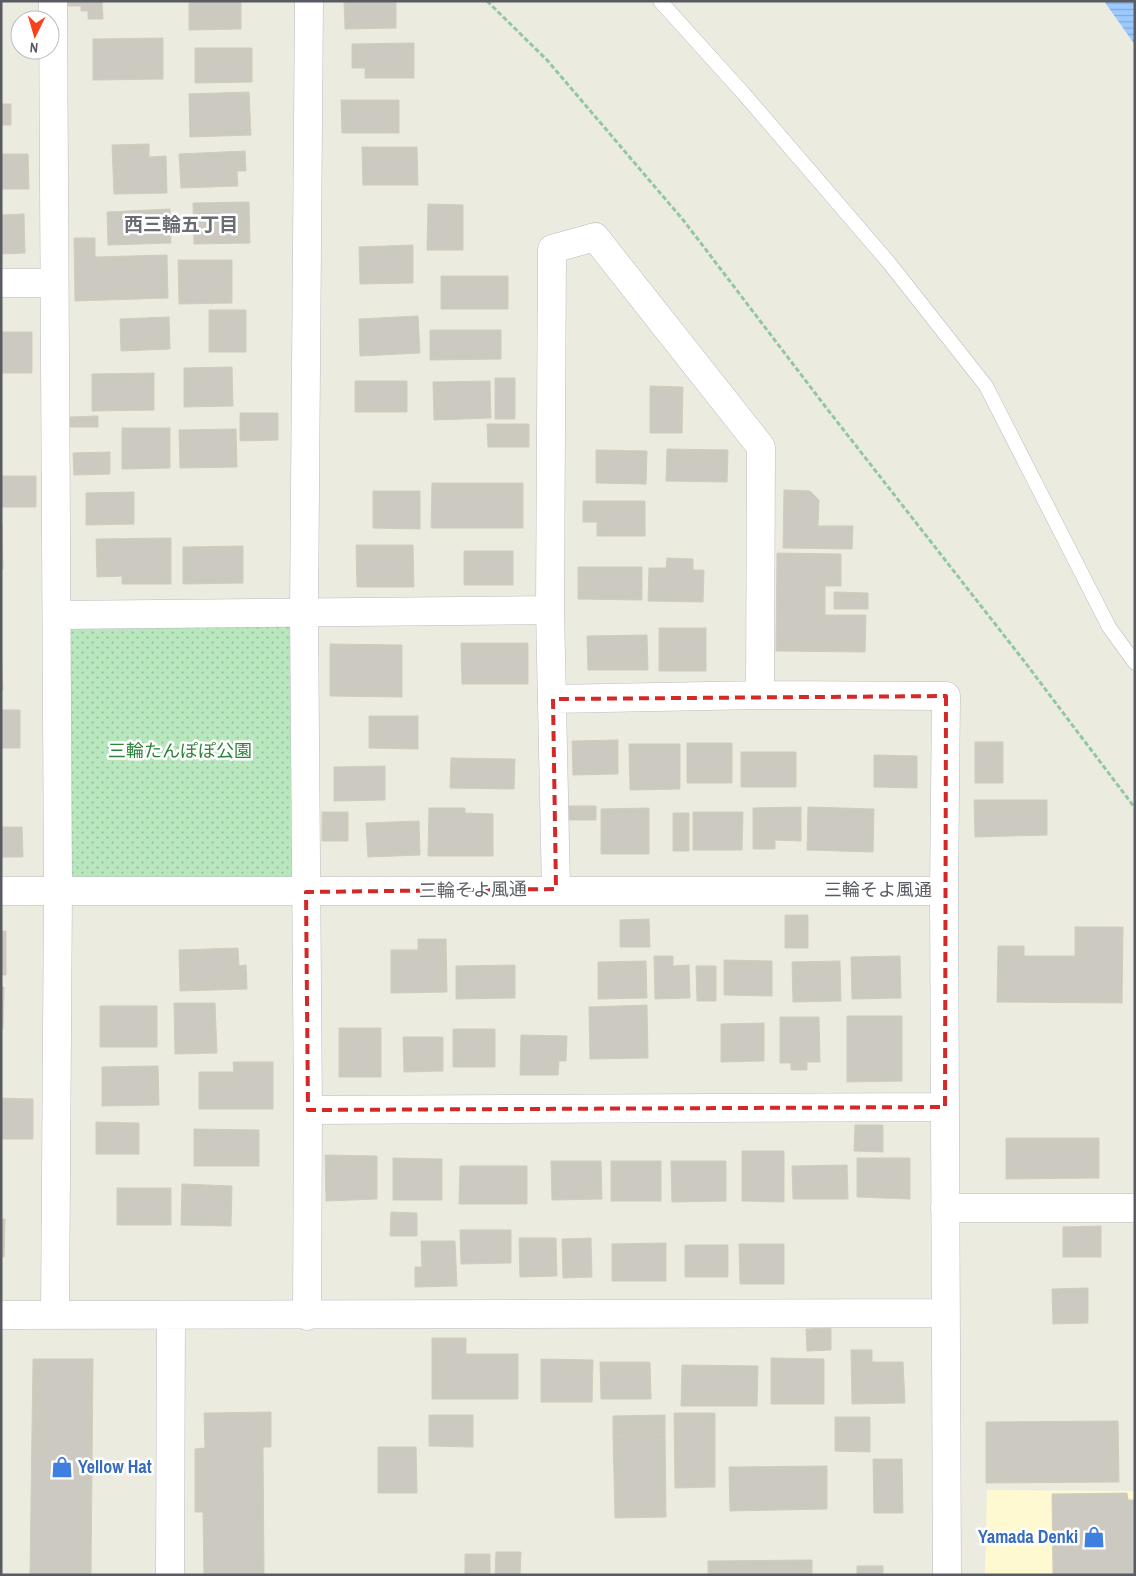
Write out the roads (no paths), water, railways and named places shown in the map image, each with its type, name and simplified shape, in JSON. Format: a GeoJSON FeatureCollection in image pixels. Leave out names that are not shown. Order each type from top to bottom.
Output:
{"type":"FeatureCollection","features":[{"type":"Feature","properties":{"kind":"street"},"geometry":{"type":"LineString","coordinates":[[53,1],[58,891],[55,1315]]}},
{"type":"Feature","properties":{"kind":"street"},"geometry":{"type":"LineString","coordinates":[[307,1316],[308,1110],[304,612],[309,1]]}},
{"type":"Feature","properties":{"kind":"street"},"geometry":{"type":"LineString","coordinates":[[556,890],[550,610],[552,249],[596,237],[761,447],[760,695]]}},
{"type":"Feature","properties":{"kind":"street"},"geometry":{"type":"LineString","coordinates":[[1,283],[54,283]]}},
{"type":"Feature","properties":{"kind":"street"},"geometry":{"type":"LineString","coordinates":[[57,614],[550,610]]}},
{"type":"Feature","properties":{"kind":"street"},"geometry":{"type":"LineString","coordinates":[[552,699],[760,695],[946,696],[944,891],[947,1575]]}},
{"type":"Feature","properties":{"kind":"street","name":"三輪そよ風通"},"geometry":{"type":"LineString","coordinates":[[1,891],[944,891]]}},
{"type":"Feature","properties":{"kind":"street"},"geometry":{"type":"LineString","coordinates":[[308,1110],[945,1107]]}},
{"type":"Feature","properties":{"kind":"street"},"geometry":{"type":"LineString","coordinates":[[945,1208],[1135,1208]]}},
{"type":"Feature","properties":{"kind":"street"},"geometry":{"type":"LineString","coordinates":[[1,1315],[307,1316],[945,1313]]}},
{"type":"Feature","properties":{"kind":"street"},"geometry":{"type":"LineString","coordinates":[[170,1575],[171,1315]]}},
{"type":"Feature","properties":{"kind":"lane"},"geometry":{"type":"LineString","coordinates":[[660,1],[744,94],[884,256],[986,386],[1109,627],[1135,663]]}},
{"type":"Feature","properties":{"kind":"water"},"geometry":{"type":"Polygon","coordinates":[[[1104,1],[1135,1],[1135,45],[1104,1]]]}},
{"type":"Feature","properties":{"kind":"place","name":"Yellow Hat"},"geometry":{"type":"Point","coordinates":[62,1467]}},
{"type":"Feature","properties":{"kind":"place","name":"Yamada Denki"},"geometry":{"type":"Point","coordinates":[1094,1537]}},
{"type":"Feature","properties":{"kind":"district","name":"西三輪五丁目"},"geometry":{"type":"Point","coordinates":[181,224]}},
{"type":"Feature","properties":{"kind":"park label","name":"三輪たんぽぽ公園"},"geometry":{"type":"Point","coordinates":[180,751]}}]}
